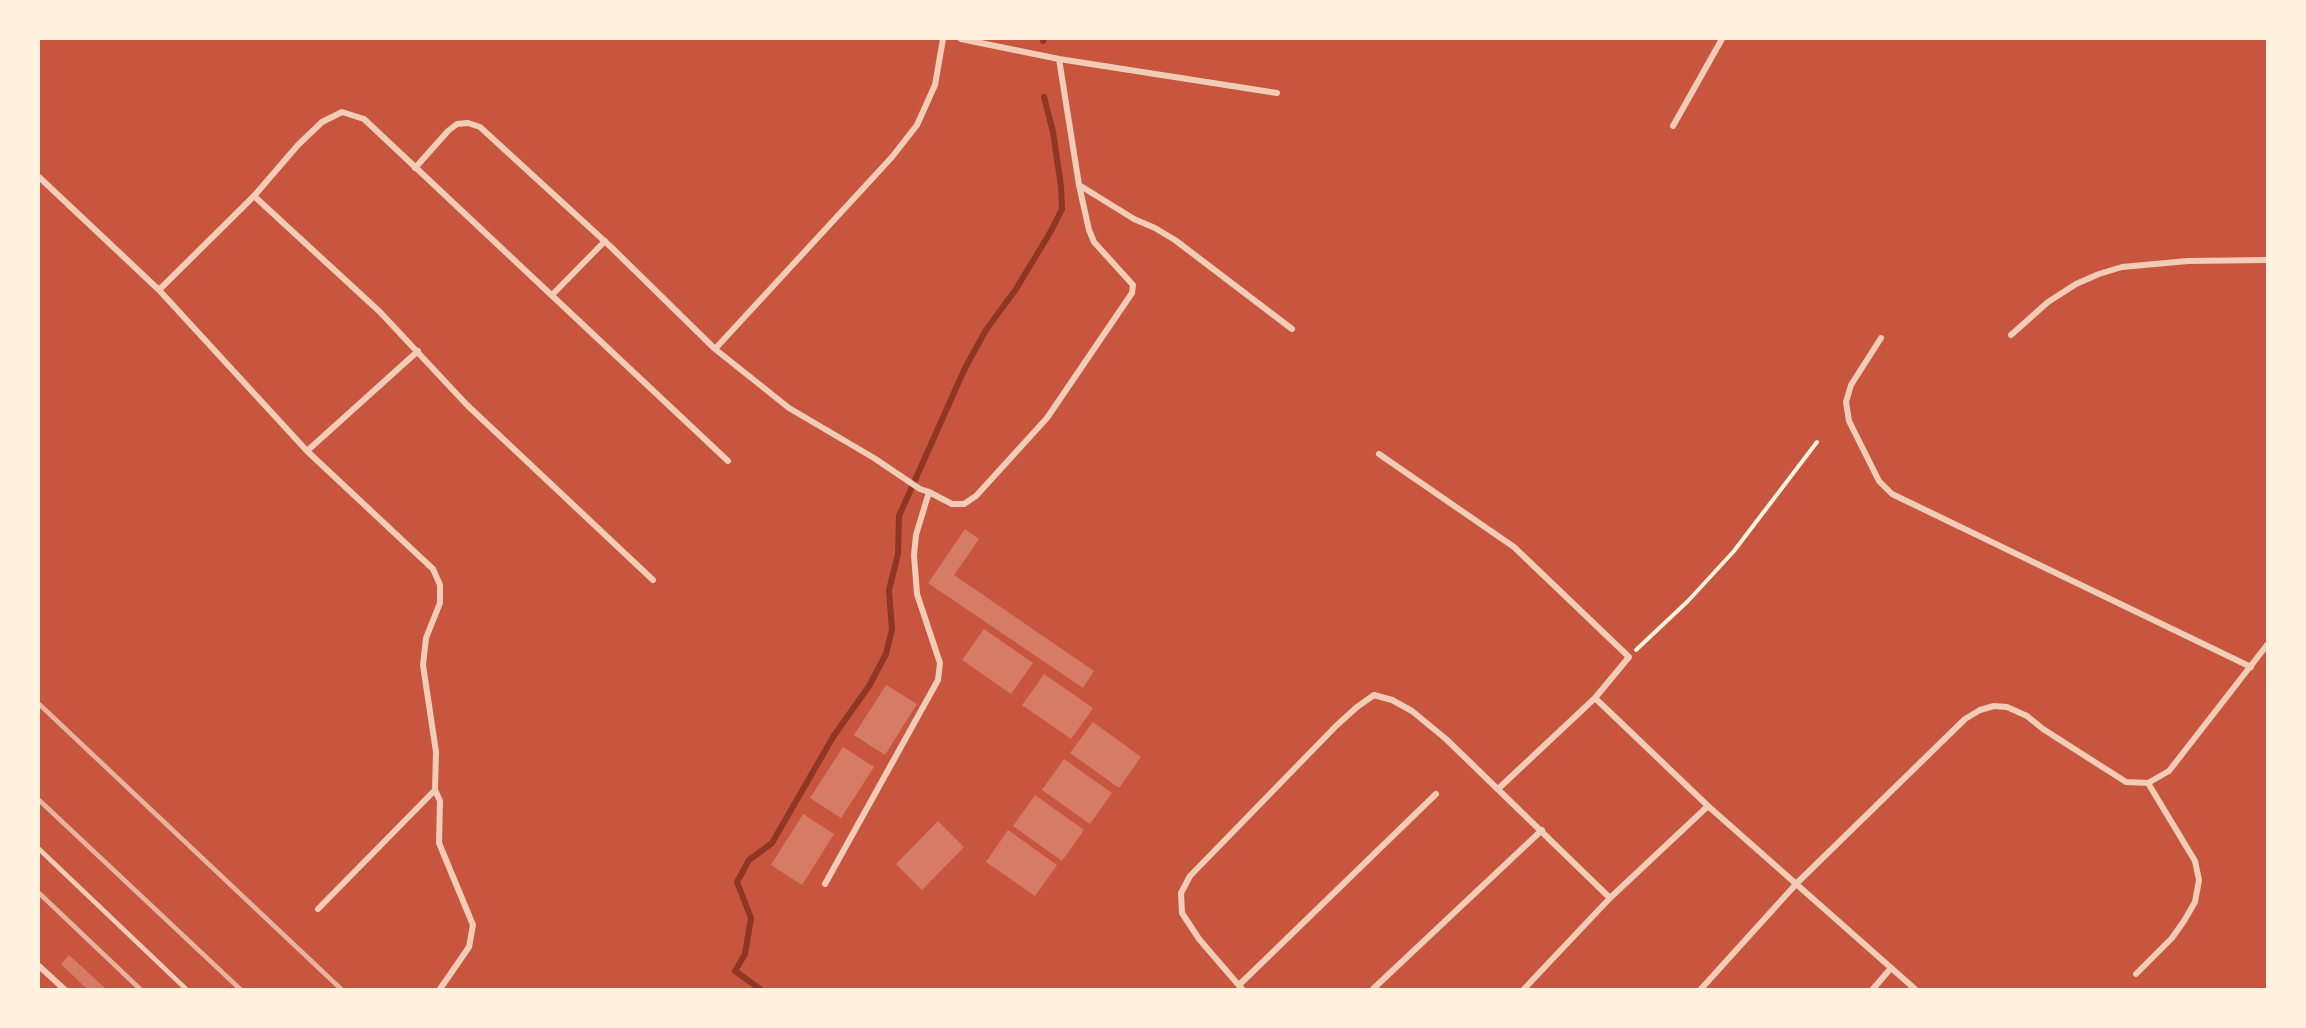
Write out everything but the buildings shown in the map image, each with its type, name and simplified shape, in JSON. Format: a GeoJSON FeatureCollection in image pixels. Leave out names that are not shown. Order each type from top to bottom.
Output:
{"type":"FeatureCollection","features":[{"type":"Feature","properties":{"kind":"street"},"geometry":{"type":"LineString","coordinates":[[715,349],[892,157],[917,125],[935,85],[943,39]]}},
{"type":"Feature","properties":{"kind":"street"},"geometry":{"type":"LineString","coordinates":[[961,39],[1059,59],[1276,93]]}},
{"type":"Feature","properties":{"kind":"street"},"geometry":{"type":"LineString","coordinates":[[1673,126],[1722,39]]}},
{"type":"Feature","properties":{"kind":"street"},"geometry":{"type":"LineString","coordinates":[[415,168],[457,124],[468,123],[480,127],[715,349],[789,408],[920,489],[952,504],[964,504],[976,496],[1047,418],[1132,292],[1133,285],[1094,242],[1078,185],[1059,59]]}},
{"type":"Feature","properties":{"kind":"street"},"geometry":{"type":"LineString","coordinates":[[159,290],[254,196],[298,145],[322,122],[342,112],[364,119],[728,461]]}},
{"type":"Feature","properties":{"kind":"street"},"geometry":{"type":"LineString","coordinates":[[39,177],[159,290],[307,451],[433,569],[440,585],[440,603],[426,638],[423,665],[436,752],[435,790],[440,801],[439,843],[473,925],[469,947],[440,989]]}},
{"type":"Feature","properties":{"kind":"street"},"geometry":{"type":"LineString","coordinates":[[1078,185],[1134,219],[1175,240],[1292,328]]}},
{"type":"Feature","properties":{"kind":"street"},"geometry":{"type":"LineString","coordinates":[[254,196],[380,312],[468,405],[653,580]]}},
{"type":"Feature","properties":{"kind":"street"},"geometry":{"type":"LineString","coordinates":[[552,295],[604,242]]}},
{"type":"Feature","properties":{"kind":"street"},"geometry":{"type":"LineString","coordinates":[[2011,335],[2048,302],[2076,284],[2114,270],[2188,261],[2267,260]]}},
{"type":"Feature","properties":{"kind":"street"},"geometry":{"type":"LineString","coordinates":[[1881,338],[1851,385],[1846,402],[1849,421],[1879,481],[1892,494],[2251,667]]}},
{"type":"Feature","properties":{"kind":"street"},"geometry":{"type":"LineString","coordinates":[[307,451],[418,351]]}},
{"type":"Feature","properties":{"kind":"street"},"geometry":{"type":"LineString","coordinates":[[1379,454],[1514,547],[1629,657],[1595,698],[1498,789]]}},
{"type":"Feature","properties":{"kind":"street"},"geometry":{"type":"LineString","coordinates":[[825,884],[938,680],[940,663],[917,594],[914,555],[916,535],[929,492]]}},
{"type":"Feature","properties":{"kind":"street"},"geometry":{"type":"LineString","coordinates":[[1701,989],[1797,883],[1965,719],[1980,710],[1995,706],[2007,707],[2027,716],[2043,729],[2126,782],[2148,783],[2169,771],[2267,645]]}},
{"type":"Feature","properties":{"kind":"street"},"geometry":{"type":"LineString","coordinates":[[1436,794],[1240,987],[1198,939],[1182,914],[1181,893],[1190,876],[1357,707],[1374,695],[1392,700],[1412,711],[1446,739],[1610,898]]}},
{"type":"Feature","properties":{"kind":"street"},"geometry":{"type":"LineString","coordinates":[[1595,698],[1708,806],[1915,989]]}},
{"type":"Feature","properties":{"kind":"street"},"geometry":{"type":"LineString","coordinates":[[2136,974],[2172,938],[2184,921],[2195,902],[2199,880],[2195,861],[2148,783]]}},
{"type":"Feature","properties":{"kind":"street"},"geometry":{"type":"LineString","coordinates":[[318,909],[435,790]]}},
{"type":"Feature","properties":{"kind":"street"},"geometry":{"type":"LineString","coordinates":[[1524,989],[1610,898],[1708,806]]}},
{"type":"Feature","properties":{"kind":"street"},"geometry":{"type":"LineString","coordinates":[[1374,989],[1542,830]]}},
{"type":"Feature","properties":{"kind":"street"},"geometry":{"type":"LineString","coordinates":[[39,966],[64,989]]}},
{"type":"Feature","properties":{"kind":"street"},"geometry":{"type":"LineString","coordinates":[[1873,989],[1891,968]]}},
{"type":"Feature","properties":{"kind":"lane"},"geometry":{"type":"LineString","coordinates":[[39,849],[186,989]]}},
{"type":"Feature","properties":{"kind":"path"},"geometry":{"type":"LineString","coordinates":[[1629,657],[1688,601],[1734,551],[1817,442]]}},
{"type":"Feature","properties":{"kind":"waterway"},"geometry":{"type":"LineString","coordinates":[[760,989],[735,971],[745,954],[751,918],[737,882],[749,860],[772,843],[833,737],[869,686],[886,654],[892,629],[889,590],[898,554],[899,516],[965,368],[986,330],[1016,289],[1062,209],[1053,132],[1044,97]]}},
{"type":"Feature","properties":{"kind":"railway"},"geometry":{"type":"LineString","coordinates":[[39,704],[341,989]]}},
{"type":"Feature","properties":{"kind":"railway"},"geometry":{"type":"LineString","coordinates":[[39,800],[240,989]]}},
{"type":"Feature","properties":{"kind":"railway"},"geometry":{"type":"LineString","coordinates":[[39,893],[140,989]]}}]}
